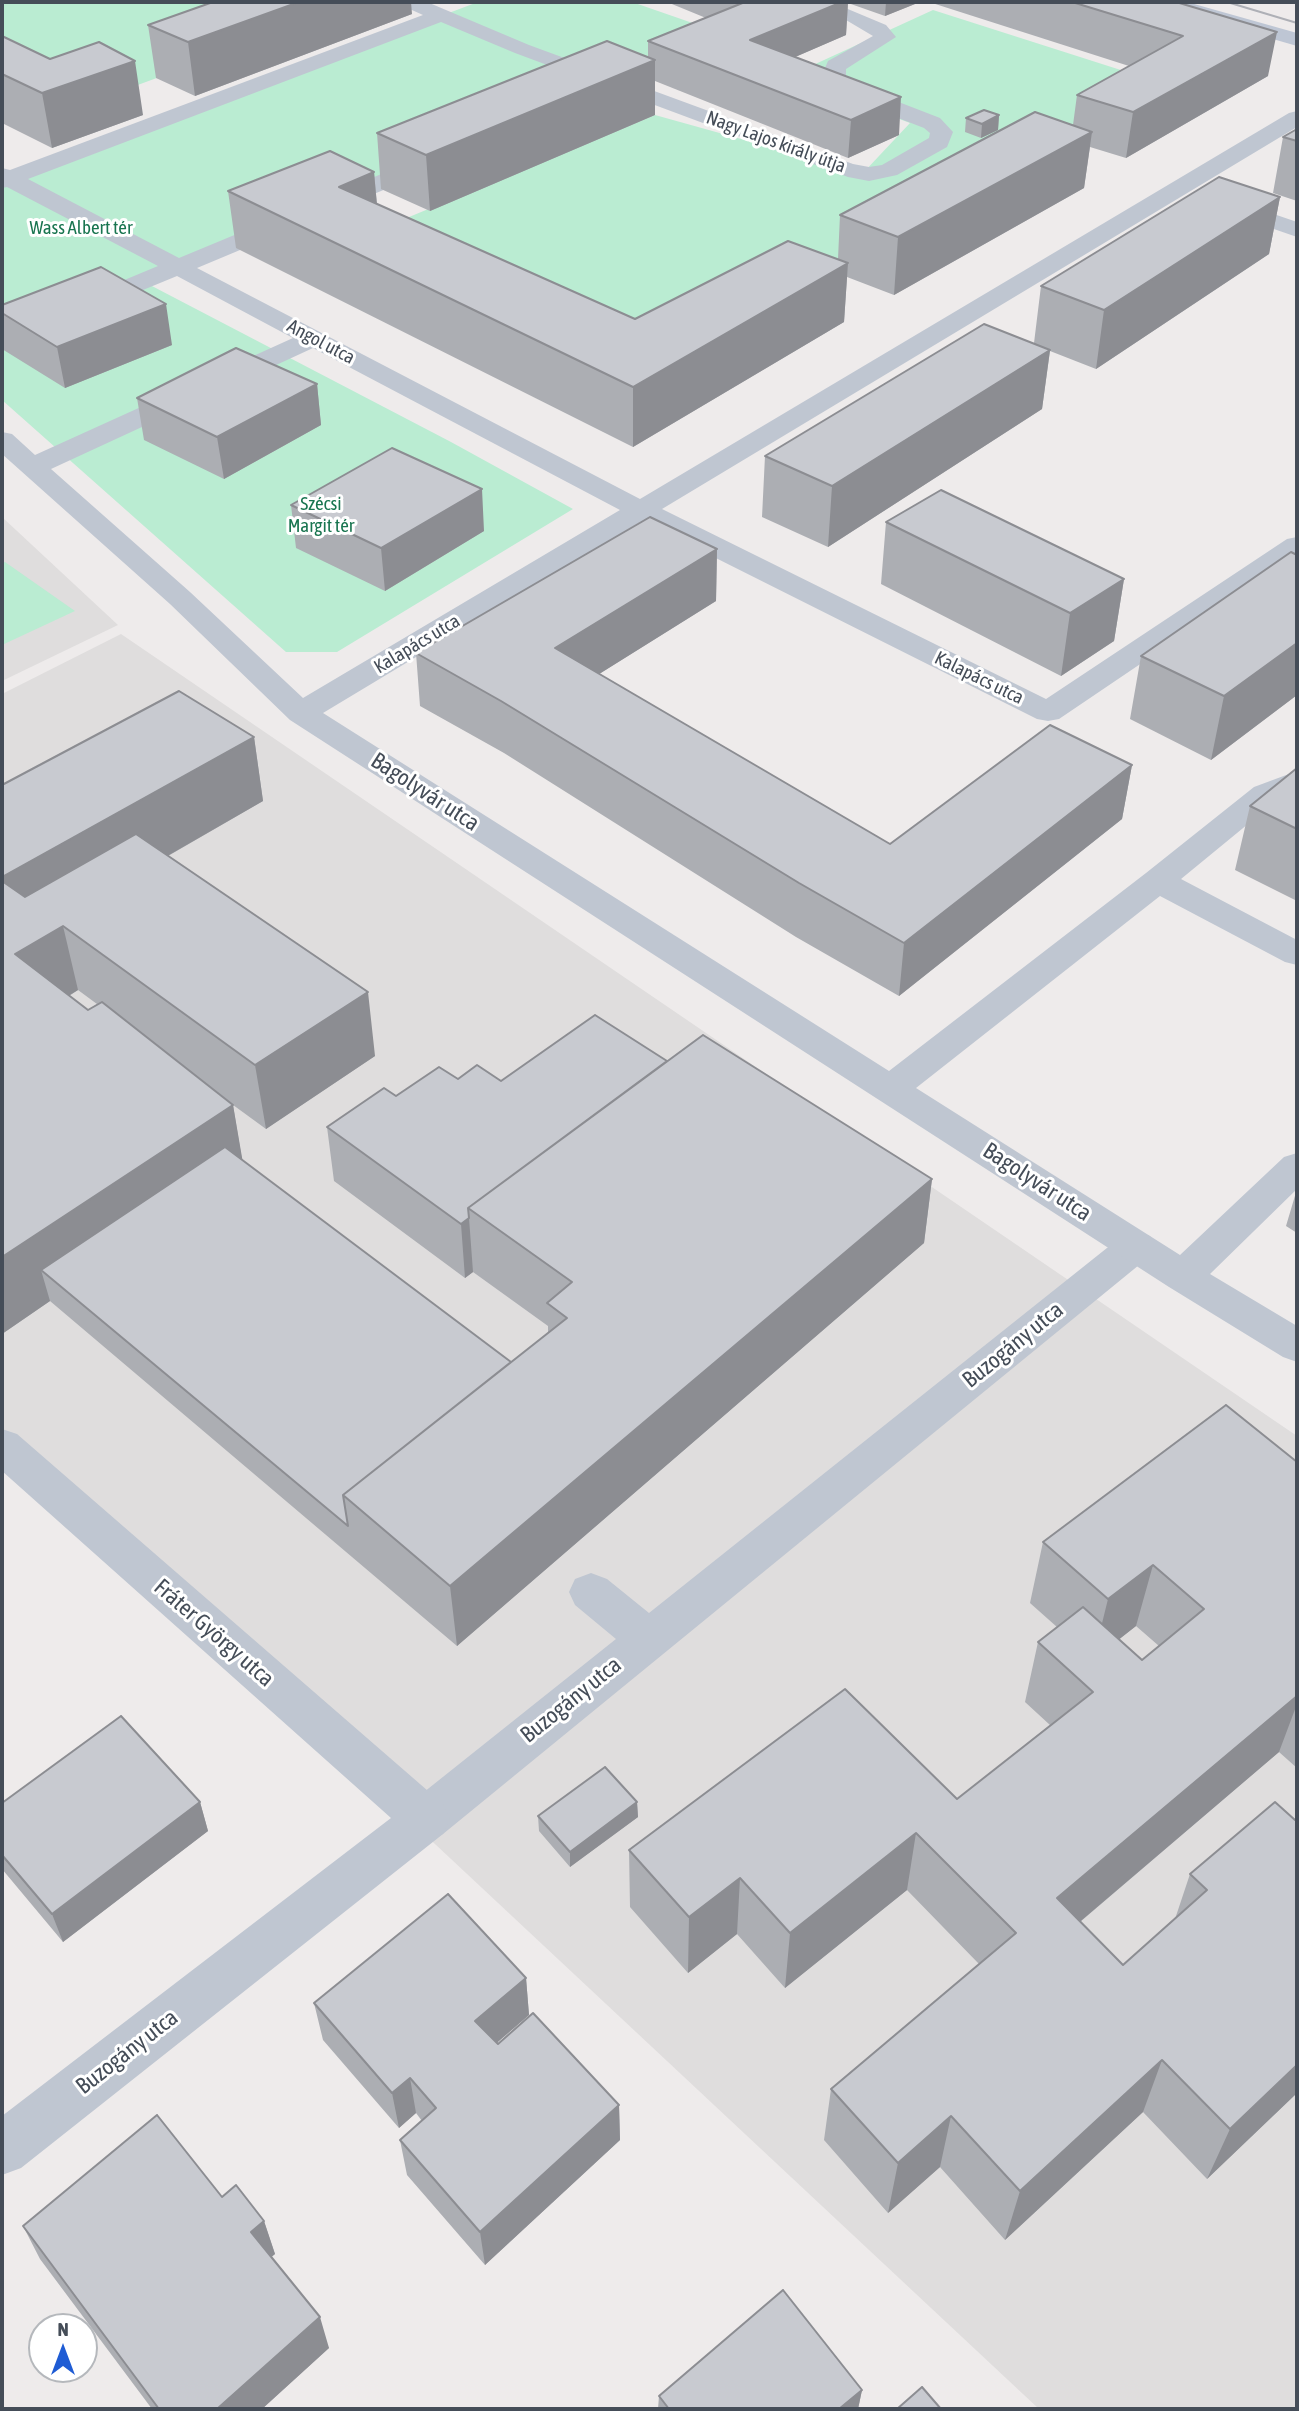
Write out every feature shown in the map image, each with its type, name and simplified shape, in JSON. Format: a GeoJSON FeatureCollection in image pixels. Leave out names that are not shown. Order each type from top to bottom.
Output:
{"type":"FeatureCollection","features":[{"type":"Feature","properties":{"kind":"main road"},"geometry":{"type":"LineString","coordinates":[[1166,2],[1297,40]]}},
{"type":"Feature","properties":{"kind":"street"},"geometry":{"type":"LineString","coordinates":[[410,2],[522,49],[618,84]]}},
{"type":"Feature","properties":{"kind":"street","name":"Nagy Lajos király útja"},"geometry":{"type":"LineString","coordinates":[[618,84],[848,170],[869,174],[889,170],[939,142],[942,132],[932,123],[870,99],[837,80],[834,73],[836,66],[886,37],[878,29],[853,16],[812,2]]}},
{"type":"Feature","properties":{"kind":"street"},"geometry":{"type":"LineString","coordinates":[[4,178],[442,15]]}},
{"type":"Feature","properties":{"kind":"street"},"geometry":{"type":"LineString","coordinates":[[581,100],[618,84]]}},
{"type":"Feature","properties":{"kind":"street","name":"Kalapács utca"},"geometry":{"type":"LineString","coordinates":[[301,713],[1297,118]]}},
{"type":"Feature","properties":{"kind":"street"},"geometry":{"type":"LineString","coordinates":[[2,340],[444,156]]}},
{"type":"Feature","properties":{"kind":"street","name":"Angol utca"},"geometry":{"type":"LineString","coordinates":[[4,178],[641,510]]}},
{"type":"Feature","properties":{"kind":"street"},"geometry":{"type":"LineString","coordinates":[[1180,188],[1297,230]]}},
{"type":"Feature","properties":{"kind":"street"},"geometry":{"type":"LineString","coordinates":[[32,467],[314,338]]}},
{"type":"Feature","properties":{"kind":"street","name":"Bagolyvár utca"},"geometry":{"type":"LineString","coordinates":[[2,440],[180,598],[301,713],[1297,1346]]}},
{"type":"Feature","properties":{"kind":"street","name":"Kalapács utca"},"geometry":{"type":"LineString","coordinates":[[641,510],[1048,712],[1297,545]]}},
{"type":"Feature","properties":{"kind":"street"},"geometry":{"type":"LineString","coordinates":[[890,1089],[1158,881],[1265,794],[1297,780]]}},
{"type":"Feature","properties":{"kind":"street"},"geometry":{"type":"LineString","coordinates":[[1158,881],[1297,954]]}},
{"type":"Feature","properties":{"kind":"street"},"geometry":{"type":"LineString","coordinates":[[1183,1276],[1297,1167]]}},
{"type":"Feature","properties":{"kind":"street","name":"Buzogány utca"},"geometry":{"type":"LineString","coordinates":[[2,2149],[426,1819],[1136,1246]]}},
{"type":"Feature","properties":{"kind":"street","name":"Fráter György utca"},"geometry":{"type":"LineString","coordinates":[[2,1446],[426,1819]]}},
{"type":"Feature","properties":{"kind":"street"},"geometry":{"type":"LineString","coordinates":[[591,1592],[649,1639]]}},
{"type":"Feature","properties":{"kind":"shaded area"},"geometry":{"type":"Polygon","coordinates":[[[2,517],[118,625],[2,681],[2,517]]]}},
{"type":"Feature","properties":{"kind":"shaded area"},"geometry":{"type":"Polygon","coordinates":[[[121,634],[1297,1436],[1297,2409],[1039,2409],[2,1439],[2,694],[121,634]]]}},
{"type":"Feature","properties":{"kind":"green space"},"geometry":{"type":"Polygon","coordinates":[[[2,2],[363,2],[59,114],[2,85],[2,2]]]}},
{"type":"Feature","properties":{"kind":"green space","name":"Wass Albert tér"},"geometry":{"type":"Polygon","coordinates":[[[478,2],[632,2],[730,36],[2,340],[2,181],[478,2]]]}},
{"type":"Feature","properties":{"kind":"green space"},"geometry":{"type":"Polygon","coordinates":[[[933,10],[1152,80],[635,378],[344,244],[655,115],[863,173],[910,123],[787,77],[933,10]]]}},
{"type":"Feature","properties":{"kind":"green space","name":"Szécsi Margit tér"},"geometry":{"type":"Polygon","coordinates":[[[150,285],[451,442],[573,509],[337,652],[286,652],[2,400],[2,346],[150,285]]]}},
{"type":"Feature","properties":{"kind":"green space"},"geometry":{"type":"Polygon","coordinates":[[[5,562],[75,611],[2,645],[2,563],[5,562]]]}},
{"type":"Feature","properties":{"kind":"building"},"geometry":{"type":"Polygon","coordinates":[[[213,2],[299,2],[188,42],[148,25],[213,2]]]}},
{"type":"Feature","properties":{"kind":"building"},"geometry":{"type":"Polygon","coordinates":[[[745,2],[842,2],[750,40],[901,97],[851,120],[648,41],[745,2]]]}},
{"type":"Feature","properties":{"kind":"building"},"geometry":{"type":"Polygon","coordinates":[[[1072,2],[1176,2],[1277,32],[1133,112],[1077,95],[1183,36],[1072,2]]]}},
{"type":"Feature","properties":{"kind":"building"},"geometry":{"type":"Polygon","coordinates":[[[2,36],[50,59],[99,42],[135,61],[42,93],[2,74],[2,36]]]}},
{"type":"Feature","properties":{"kind":"building"},"geometry":{"type":"Polygon","coordinates":[[[607,41],[655,60],[426,155],[377,133],[607,41]]]}},
{"type":"Feature","properties":{"kind":"building"},"geometry":{"type":"Polygon","coordinates":[[[984,110],[999,115],[982,124],[966,118],[984,110]]]}},
{"type":"Feature","properties":{"kind":"building"},"geometry":{"type":"Polygon","coordinates":[[[1035,112],[1092,132],[898,237],[840,215],[1035,112]]]}},
{"type":"Feature","properties":{"kind":"building"},"geometry":{"type":"Polygon","coordinates":[[[1297,129],[1297,141],[1283,137],[1297,129]]]}},
{"type":"Feature","properties":{"kind":"building"},"geometry":{"type":"Polygon","coordinates":[[[330,151],[374,172],[339,187],[635,319],[788,241],[848,263],[633,387],[228,191],[330,151]]]}},
{"type":"Feature","properties":{"kind":"building"},"geometry":{"type":"Polygon","coordinates":[[[1219,177],[1280,197],[1104,310],[1041,286],[1219,177]]]}},
{"type":"Feature","properties":{"kind":"building"},"geometry":{"type":"Polygon","coordinates":[[[101,267],[166,304],[57,347],[2,313],[2,305],[101,267]]]}},
{"type":"Feature","properties":{"kind":"building"},"geometry":{"type":"Polygon","coordinates":[[[984,324],[1050,350],[832,486],[765,456],[984,324]]]}},
{"type":"Feature","properties":{"kind":"building"},"geometry":{"type":"Polygon","coordinates":[[[236,348],[317,384],[217,437],[137,398],[236,348]]]}},
{"type":"Feature","properties":{"kind":"building"},"geometry":{"type":"Polygon","coordinates":[[[392,448],[482,489],[381,548],[291,505],[392,448]]]}},
{"type":"Feature","properties":{"kind":"building"},"geometry":{"type":"Polygon","coordinates":[[[941,490],[1124,579],[1070,613],[886,522],[941,490]]]}},
{"type":"Feature","properties":{"kind":"building"},"geometry":{"type":"Polygon","coordinates":[[[650,517],[717,549],[555,648],[890,844],[1050,725],[1132,765],[904,943],[799,883],[501,701],[416,653],[650,517]]]}},
{"type":"Feature","properties":{"kind":"building"},"geometry":{"type":"Polygon","coordinates":[[[1291,552],[1297,555],[1297,643],[1224,696],[1141,656],[1291,552]]]}},
{"type":"Feature","properties":{"kind":"building"},"geometry":{"type":"Polygon","coordinates":[[[179,691],[254,737],[2,877],[2,785],[179,691]]]}},
{"type":"Feature","properties":{"kind":"building"},"geometry":{"type":"Polygon","coordinates":[[[1297,768],[1297,829],[1250,806],[1297,768]]]}},
{"type":"Feature","properties":{"kind":"building"},"geometry":{"type":"Polygon","coordinates":[[[136,834],[368,992],[255,1065],[63,926],[15,954],[88,1010],[102,1002],[233,1105],[2,1257],[2,881],[25,897],[136,834]]]}},
{"type":"Feature","properties":{"kind":"building"},"geometry":{"type":"Polygon","coordinates":[[[595,1015],[667,1061],[468,1208],[469,1218],[461,1224],[327,1127],[384,1088],[396,1096],[439,1067],[458,1079],[477,1065],[501,1081],[595,1015]]]}},
{"type":"Feature","properties":{"kind":"building"},"geometry":{"type":"Polygon","coordinates":[[[703,1035],[932,1179],[450,1586],[343,1495],[567,1318],[547,1303],[572,1282],[468,1208],[703,1035]]]}},
{"type":"Feature","properties":{"kind":"building"},"geometry":{"type":"Polygon","coordinates":[[[225,1147],[511,1362],[343,1495],[348,1526],[41,1270],[225,1147]]]}},
{"type":"Feature","properties":{"kind":"building"},"geometry":{"type":"Polygon","coordinates":[[[1226,1405],[1297,1462],[1297,1696],[1057,1898],[1123,1965],[1207,1890],[1190,1874],[1275,1802],[1295,1820],[1297,1818],[1297,2065],[1230,2129],[1162,2060],[1020,2191],[951,2116],[898,2163],[831,2089],[1016,1933],[916,1833],[790,1933],[740,1878],[689,1917],[629,1850],[845,1689],[957,1799],[1093,1692],[1038,1642],[1083,1607],[1142,1660],[1204,1609],[1153,1565],[1108,1599],[1043,1542],[1226,1405]]]}},
{"type":"Feature","properties":{"kind":"building"},"geometry":{"type":"Polygon","coordinates":[[[121,1716],[200,1802],[52,1914],[2,1855],[2,1803],[121,1716]]]}},
{"type":"Feature","properties":{"kind":"building"},"geometry":{"type":"Polygon","coordinates":[[[605,1767],[637,1802],[570,1852],[538,1816],[605,1767]]]}},
{"type":"Feature","properties":{"kind":"building"},"geometry":{"type":"Polygon","coordinates":[[[448,1894],[526,1978],[475,2021],[498,2044],[533,2013],[619,2105],[480,2232],[400,2140],[436,2108],[410,2078],[392,2093],[314,2003],[448,1894]]]}},
{"type":"Feature","properties":{"kind":"building"},"geometry":{"type":"Polygon","coordinates":[[[157,2115],[222,2197],[236,2185],[264,2221],[251,2232],[320,2317],[217,2409],[159,2409],[98,2327],[98,2313],[88,2313],[23,2226],[157,2115]]]}},
{"type":"Feature","properties":{"kind":"building"},"geometry":{"type":"Polygon","coordinates":[[[783,2290],[862,2390],[839,2409],[669,2409],[659,2396],[783,2290]]]}},
{"type":"Feature","properties":{"kind":"building"},"geometry":{"type":"Polygon","coordinates":[[[922,2387],[941,2409],[897,2409],[922,2387]]]}},
{"type":"Feature","properties":{"kind":"tram line"},"geometry":{"type":"LineString","coordinates":[[1227,2],[1297,23]]}}]}
